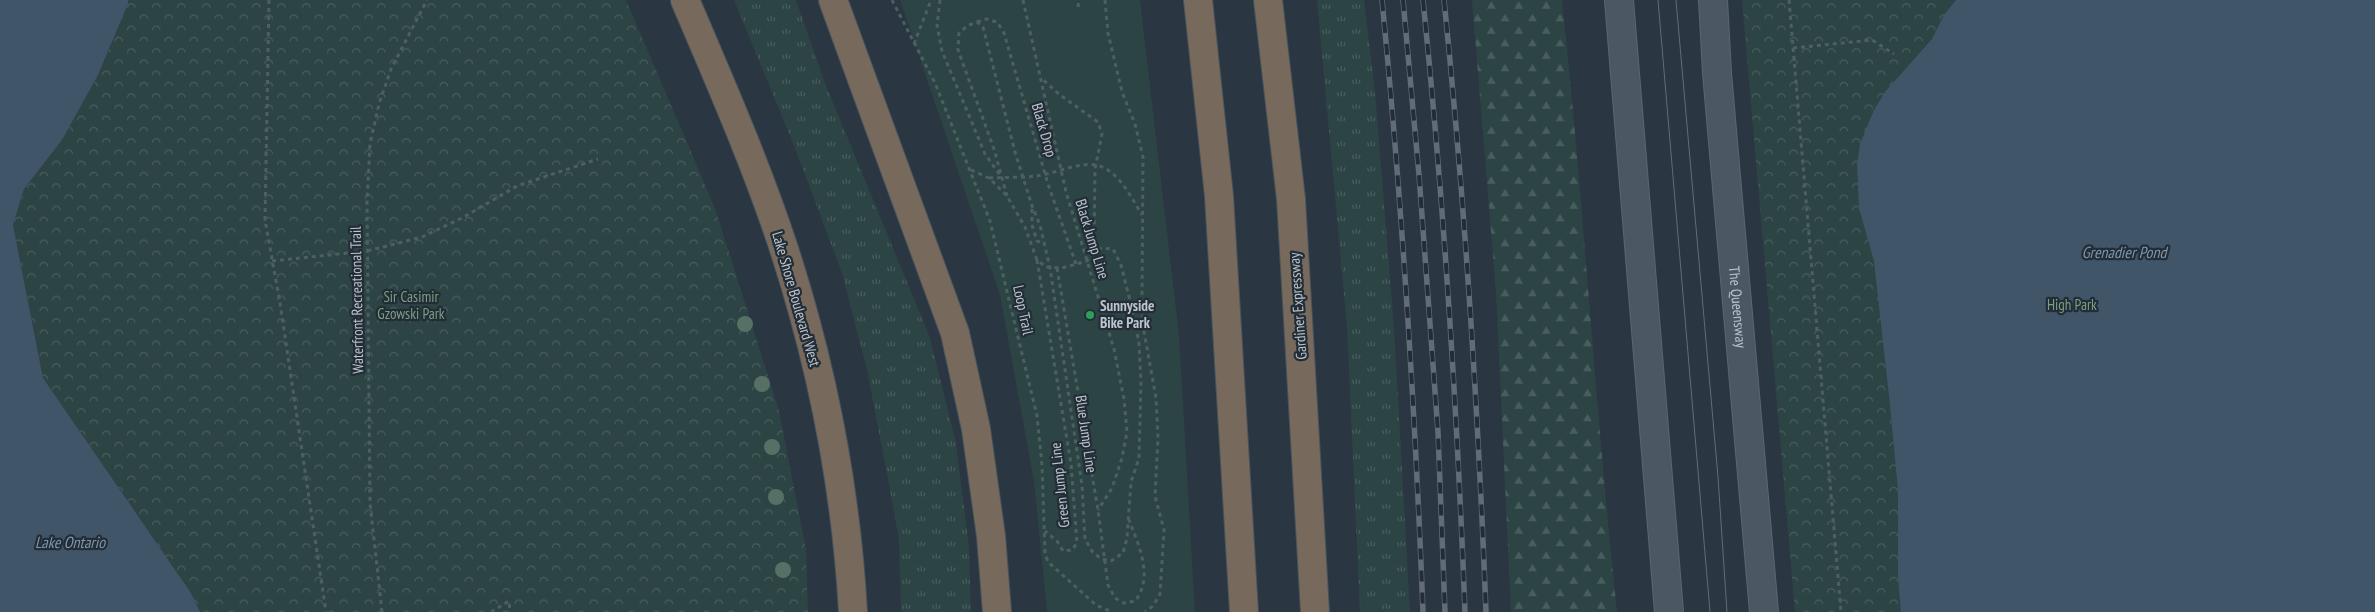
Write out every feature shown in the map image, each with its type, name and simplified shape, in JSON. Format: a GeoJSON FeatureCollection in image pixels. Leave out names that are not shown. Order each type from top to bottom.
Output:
{"type":"FeatureCollection","features":[{"type":"Feature","properties":{"kind":"highway","name":"Lake Shore Boulevard West"},"geometry":{"type":"LineString","coordinates":[[685,0],[748,150],[784,250],[812,346],[841,485],[850,556],[853,612]]}},
{"type":"Feature","properties":{"kind":"highway"},"geometry":{"type":"LineString","coordinates":[[833,0],[955,333],[976,429],[991,536],[996,612]]}},
{"type":"Feature","properties":{"kind":"highway"},"geometry":{"type":"LineString","coordinates":[[1198,0],[1219,196],[1244,612]]}},
{"type":"Feature","properties":{"kind":"highway","name":"Gardiner Expressway"},"geometry":{"type":"LineString","coordinates":[[1268,0],[1291,199],[1315,612]]}},
{"type":"Feature","properties":{"kind":"main road"},"geometry":{"type":"LineString","coordinates":[[1619,0],[1668,612]]}},
{"type":"Feature","properties":{"kind":"main road","name":"The Queensway"},"geometry":{"type":"LineString","coordinates":[[1713,0],[1764,612]]}},
{"type":"Feature","properties":{"kind":"path"},"geometry":{"type":"LineString","coordinates":[[270,0],[265,220],[326,612]]}},
{"type":"Feature","properties":{"kind":"path","name":"Waterfront Recreational Trail"},"geometry":{"type":"LineString","coordinates":[[382,612],[370,503],[367,252],[370,144],[379,104],[391,69],[427,0]]}},
{"type":"Feature","properties":{"kind":"path","name":"Loop Trail"},"geometry":{"type":"LineString","coordinates":[[892,0],[935,83],[990,221],[1037,416],[1042,465],[1044,530],[1048,562],[1096,605],[1112,612]]}},
{"type":"Feature","properties":{"kind":"path"},"geometry":{"type":"LineString","coordinates":[[914,44],[931,0]]}},
{"type":"Feature","properties":{"kind":"path"},"geometry":{"type":"LineString","coordinates":[[940,0],[937,25],[942,51],[985,154],[1002,178]]}},
{"type":"Feature","properties":{"kind":"path","name":"Black Jump Line"},"geometry":{"type":"LineString","coordinates":[[1023,0],[1062,171],[1114,349],[1124,399],[1126,432],[1122,458],[1112,488],[1098,510]]}},
{"type":"Feature","properties":{"kind":"path"},"geometry":{"type":"LineString","coordinates":[[1078,7],[1079,0]]}},
{"type":"Feature","properties":{"kind":"path"},"geometry":{"type":"LineString","coordinates":[[1105,0],[1108,33],[1122,92],[1136,124],[1143,156],[1142,299],[1157,414],[1158,438],[1155,496],[1164,530],[1160,594],[1153,606],[1145,612]]}},
{"type":"Feature","properties":{"kind":"path"},"geometry":{"type":"LineString","coordinates":[[1789,0],[1841,612]]}},
{"type":"Feature","properties":{"kind":"path","name":"Black Drop"},"geometry":{"type":"LineString","coordinates":[[977,22],[986,20],[997,22],[1004,33],[1045,174],[1076,264]]}},
{"type":"Feature","properties":{"kind":"path"},"geometry":{"type":"LineString","coordinates":[[1040,76],[1060,95],[1098,122],[1102,134],[1096,165],[1094,248],[1087,261],[1057,268],[1050,268],[1037,260],[1025,227],[1007,196],[994,150],[958,50],[958,33],[967,26],[977,22],[983,27],[1023,177],[1040,225],[1042,243]]}},
{"type":"Feature","properties":{"kind":"path"},"geometry":{"type":"LineString","coordinates":[[1793,48],[1872,40],[1894,54]]}},
{"type":"Feature","properties":{"kind":"path"},"geometry":{"type":"LineString","coordinates":[[272,261],[367,252],[422,237],[462,218],[516,186],[598,159]]}},
{"type":"Feature","properties":{"kind":"path"},"geometry":{"type":"LineString","coordinates":[[989,178],[1023,177],[1062,171],[1078,166],[1096,165],[1109,172],[1124,187],[1142,216]]}},
{"type":"Feature","properties":{"kind":"path"},"geometry":{"type":"LineString","coordinates":[[971,170],[989,178],[1007,196]]}},
{"type":"Feature","properties":{"kind":"path"},"geometry":{"type":"LineString","coordinates":[[1032,206],[1032,226],[1037,241],[1042,243]]}},
{"type":"Feature","properties":{"kind":"path","name":"Blue Jump Line"},"geometry":{"type":"LineString","coordinates":[[1042,243],[1050,268],[1081,475],[1085,539],[1093,553],[1106,560]]}},
{"type":"Feature","properties":{"kind":"path"},"geometry":{"type":"LineString","coordinates":[[1094,248],[1113,249],[1121,265],[1140,344],[1139,458],[1131,482],[1127,538],[1123,553],[1111,561],[1106,560]]}},
{"type":"Feature","properties":{"kind":"path","name":"Green Jump Line"},"geometry":{"type":"LineString","coordinates":[[1037,260],[1071,464],[1077,543],[1072,550],[1063,552],[1057,541],[1044,530]]}},
{"type":"Feature","properties":{"kind":"path"},"geometry":{"type":"LineString","coordinates":[[1057,268],[1098,510],[1108,586],[1115,598],[1124,603],[1135,601],[1142,592],[1145,579],[1141,551],[1129,519]]}},
{"type":"Feature","properties":{"kind":"path"},"geometry":{"type":"LineString","coordinates":[[1140,344],[1147,343]]}},
{"type":"Feature","properties":{"kind":"path"},"geometry":{"type":"LineString","coordinates":[[490,612],[509,601],[510,612]]}},
{"type":"Feature","properties":{"kind":"green space","name":"Sir Casimir Gzowski Park"},"geometry":{"type":"Polygon","coordinates":[[[128,0],[626,0],[715,208],[779,411],[806,549],[808,612],[200,612],[191,593],[43,378],[13,225],[24,189],[62,140],[98,75],[128,0]]]}},
{"type":"Feature","properties":{"kind":"green space"},"geometry":{"type":"Polygon","coordinates":[[[734,0],[796,0],[825,83],[930,338],[956,443],[969,547],[971,612],[901,612],[899,540],[867,370],[842,273],[793,143],[734,0]]]}},
{"type":"Feature","properties":{"kind":"green space","name":"Sunnyside Bike Park"},"geometry":{"type":"Polygon","coordinates":[[[900,0],[1140,0],[1179,335],[1195,612],[1047,612],[1034,482],[1000,295],[900,0]]]}},
{"type":"Feature","properties":{"kind":"green space"},"geometry":{"type":"Polygon","coordinates":[[[1317,0],[1364,0],[1375,92],[1394,327],[1410,612],[1360,612],[1347,327],[1317,0]]]}},
{"type":"Feature","properties":{"kind":"green space"},"geometry":{"type":"Polygon","coordinates":[[[1472,0],[1562,0],[1617,612],[1511,612],[1496,292],[1472,0]]]}},
{"type":"Feature","properties":{"kind":"green space","name":"Grenadier Pond"},"geometry":{"type":"Polygon","coordinates":[[[1742,0],[2375,0],[2375,612],[1795,612],[1742,0]]]}},
{"type":"Feature","properties":{"kind":"water","name":"Lake Ontario"},"geometry":{"type":"Polygon","coordinates":[[[0,0],[128,0],[98,75],[62,140],[24,189],[13,225],[43,378],[191,593],[200,612],[0,612],[0,0]]]}},
{"type":"Feature","properties":{"kind":"water","name":"Grenadier Pond"},"geometry":{"type":"Polygon","coordinates":[[[1956,0],[2375,0],[2375,612],[1901,612],[1898,577],[1898,490],[1890,405],[1874,261],[1859,208],[1857,165],[1860,144],[1874,110],[1885,92],[1932,39],[1944,15],[1956,0]]]}},
{"type":"Feature","properties":{"kind":"tram line"},"geometry":{"type":"LineString","coordinates":[[1658,0],[1710,612]]}},
{"type":"Feature","properties":{"kind":"tram line"},"geometry":{"type":"LineString","coordinates":[[1676,0],[1718,477],[1727,612]]}},
{"type":"Feature","properties":{"kind":"railway"},"geometry":{"type":"LineString","coordinates":[[1382,0],[1407,306],[1423,612]]}},
{"type":"Feature","properties":{"kind":"railway"},"geometry":{"type":"LineString","coordinates":[[1403,0],[1419,175],[1438,432],[1445,612]]}},
{"type":"Feature","properties":{"kind":"railway"},"geometry":{"type":"LineString","coordinates":[[1423,0],[1449,306],[1465,612]]}},
{"type":"Feature","properties":{"kind":"railway"},"geometry":{"type":"LineString","coordinates":[[1444,0],[1470,306],[1486,612]]}},
{"type":"Feature","properties":{"kind":"place","name":"Sunnyside Bike Park"},"geometry":{"type":"Point","coordinates":[1090,315]}},
{"type":"Feature","properties":{"kind":"park label","name":"High Park"},"geometry":{"type":"Point","coordinates":[2072,305]}}]}
